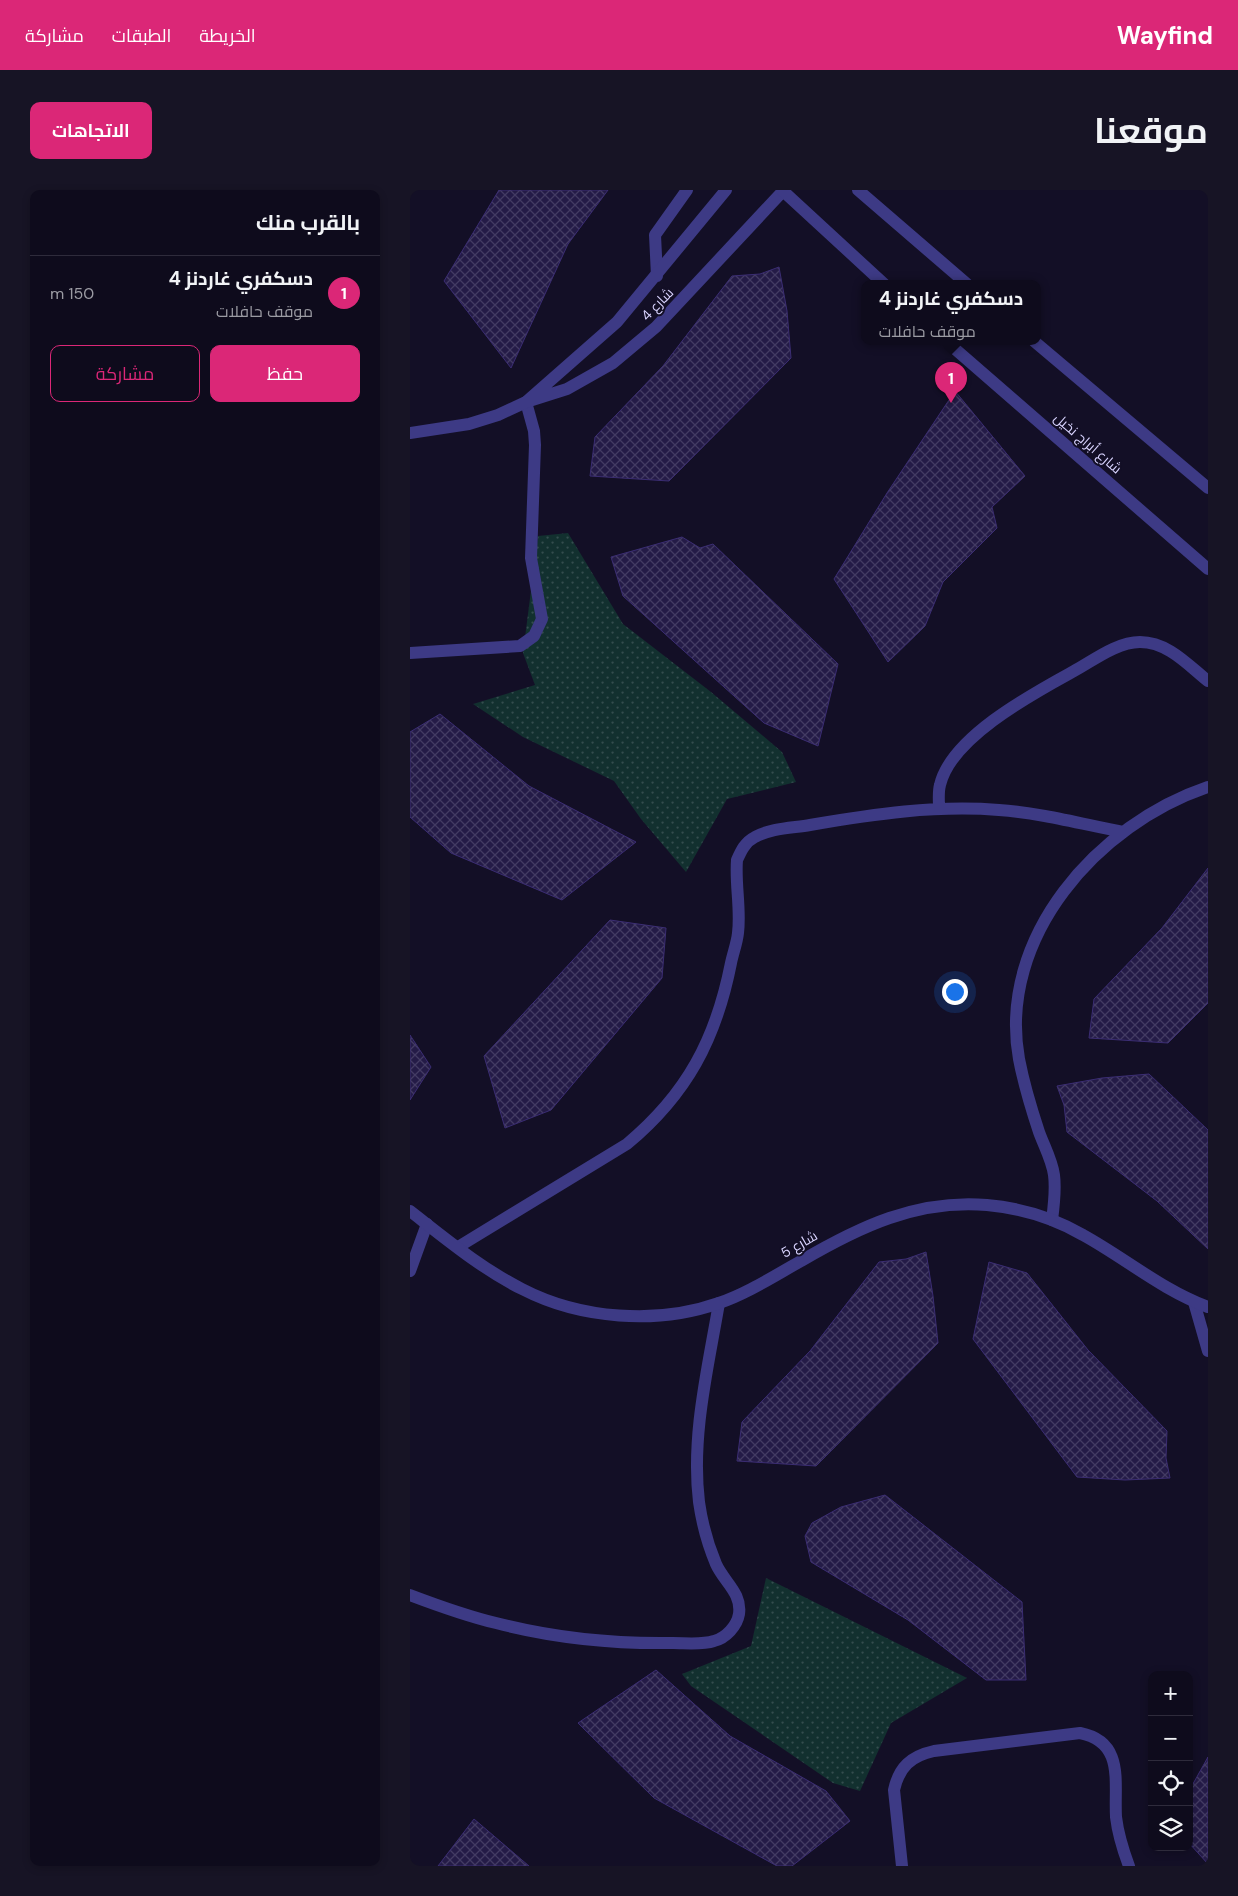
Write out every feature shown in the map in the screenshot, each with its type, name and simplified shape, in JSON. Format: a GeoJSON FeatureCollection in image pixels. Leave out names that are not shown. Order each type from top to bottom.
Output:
{"type":"FeatureCollection","features":[{"type":"Feature","properties":{"kind":"street"},"geometry":{"type":"LineString","coordinates":[[657,276],[656,235],[687,190]]}},
{"type":"Feature","properties":{"kind":"street","name":"شارع 4"},"geometry":{"type":"LineString","coordinates":[[526,402],[600,339],[657,276],[726,190]]}},
{"type":"Feature","properties":{"kind":"street"},"geometry":{"type":"LineString","coordinates":[[783,190],[880,280]]}},
{"type":"Feature","properties":{"kind":"street","name":"شارع 4"},"geometry":{"type":"LineString","coordinates":[[410,433],[469,424],[526,402],[554,395],[590,377],[636,346],[656,327],[783,190]]}},
{"type":"Feature","properties":{"kind":"street"},"geometry":{"type":"LineString","coordinates":[[858,190],[962,280]]}},
{"type":"Feature","properties":{"kind":"street","name":"شارع أبراج نخيل"},"geometry":{"type":"LineString","coordinates":[[950,345],[1208,569]]}},
{"type":"Feature","properties":{"kind":"street"},"geometry":{"type":"LineString","coordinates":[[1039,345],[1208,488]]}},
{"type":"Feature","properties":{"kind":"street"},"geometry":{"type":"LineString","coordinates":[[410,653],[520,646],[534,636],[539,628],[542,610],[534,574],[530,542],[534,431],[526,402]]}},
{"type":"Feature","properties":{"kind":"street"},"geometry":{"type":"LineString","coordinates":[[940,808],[940,785],[944,775],[968,742],[985,726],[1023,699],[1115,648],[1138,642],[1163,646],[1208,681]]}},
{"type":"Feature","properties":{"kind":"street"},"geometry":{"type":"LineString","coordinates":[[1052,1220],[1055,1199],[1054,1172],[1026,1096],[1016,1037],[1020,985],[1028,956],[1039,929],[1053,906],[1098,854],[1123,832],[1174,800],[1208,787]]}},
{"type":"Feature","properties":{"kind":"street"},"geometry":{"type":"LineString","coordinates":[[458,1247],[627,1144],[649,1126],[686,1083],[712,1033],[728,982],[738,932],[737,860],[747,843],[755,837],[774,831],[886,812],[940,808],[1030,813],[1123,832]]}},
{"type":"Feature","properties":{"kind":"street","name":"شارع 5"},"geometry":{"type":"LineString","coordinates":[[410,1211],[495,1274],[523,1290],[554,1302],[587,1311],[620,1315],[686,1312],[719,1303],[756,1287],[837,1239],[874,1222],[912,1210],[952,1205],[986,1205],[1020,1211],[1052,1220],[1082,1234],[1194,1302],[1208,1307]]}},
{"type":"Feature","properties":{"kind":"street"},"geometry":{"type":"LineString","coordinates":[[410,1271],[427,1224]]}},
{"type":"Feature","properties":{"kind":"street"},"geometry":{"type":"LineString","coordinates":[[1194,1302],[1208,1351]]}},
{"type":"Feature","properties":{"kind":"street"},"geometry":{"type":"LineString","coordinates":[[410,1595],[498,1624],[594,1640],[646,1643],[703,1642],[715,1641],[726,1635],[734,1626],[738,1615],[739,1603],[735,1592],[717,1566],[710,1546],[700,1504],[696,1460],[706,1375],[719,1303]]}},
{"type":"Feature","properties":{"kind":"street"},"geometry":{"type":"LineString","coordinates":[[902,1866],[894,1790],[896,1778],[903,1767],[912,1759],[934,1751],[1080,1733],[1100,1739],[1107,1746],[1112,1756],[1116,1819],[1129,1866]]}},
{"type":"Feature","properties":{"kind":"green space"},"geometry":{"type":"Polygon","coordinates":[[[568,533],[623,624],[711,692],[782,752],[796,782],[727,799],[686,872],[641,819],[614,781],[523,737],[473,704],[535,685],[523,653],[538,536],[568,533]]]}},
{"type":"Feature","properties":{"kind":"green space"},"geometry":{"type":"Polygon","coordinates":[[[766,1578],[967,1678],[891,1723],[860,1791],[833,1783],[691,1686],[682,1674],[751,1646],[766,1578]]]}},
{"type":"Feature","properties":{"kind":"building"},"geometry":{"type":"Polygon","coordinates":[[[499,190],[608,190],[568,244],[511,368],[444,281],[499,190]]]}},
{"type":"Feature","properties":{"kind":"building"},"geometry":{"type":"Polygon","coordinates":[[[779,267],[787,311],[791,358],[669,481],[590,476],[595,437],[663,366],[732,276],[760,274],[779,267]]]}},
{"type":"Feature","properties":{"kind":"building"},"geometry":{"type":"Polygon","coordinates":[[[955,391],[1025,476],[992,507],[997,528],[943,582],[925,626],[888,662],[834,579],[887,493],[955,391]]]}},
{"type":"Feature","properties":{"kind":"building"},"geometry":{"type":"Polygon","coordinates":[[[682,537],[700,548],[713,544],[838,664],[818,746],[764,723],[623,596],[611,557],[682,537]]]}},
{"type":"Feature","properties":{"kind":"building"},"geometry":{"type":"Polygon","coordinates":[[[440,714],[529,786],[636,842],[562,900],[451,853],[410,817],[410,732],[440,714]]]}},
{"type":"Feature","properties":{"kind":"building"},"geometry":{"type":"Polygon","coordinates":[[[1208,868],[1208,1003],[1168,1043],[1089,1038],[1094,999],[1162,928],[1208,868]]]}},
{"type":"Feature","properties":{"kind":"building"},"geometry":{"type":"Polygon","coordinates":[[[610,920],[666,928],[662,978],[551,1110],[505,1128],[484,1056],[610,920]]]}},
{"type":"Feature","properties":{"kind":"building"},"geometry":{"type":"Polygon","coordinates":[[[410,1035],[431,1067],[410,1100],[410,1035]]]}},
{"type":"Feature","properties":{"kind":"building"},"geometry":{"type":"Polygon","coordinates":[[[1149,1074],[1208,1130],[1208,1249],[1157,1201],[1067,1132],[1064,1105],[1057,1086],[1102,1078],[1149,1074]]]}},
{"type":"Feature","properties":{"kind":"building"},"geometry":{"type":"Polygon","coordinates":[[[926,1252],[938,1343],[816,1466],[737,1461],[742,1422],[810,1351],[879,1262],[906,1259],[926,1252]]]}},
{"type":"Feature","properties":{"kind":"building"},"geometry":{"type":"Polygon","coordinates":[[[989,1262],[1027,1273],[1088,1350],[1167,1431],[1166,1458],[1170,1478],[1125,1480],[1077,1477],[973,1339],[989,1262]]]}},
{"type":"Feature","properties":{"kind":"building"},"geometry":{"type":"Polygon","coordinates":[[[885,1495],[1022,1602],[1026,1680],[986,1680],[908,1620],[811,1562],[805,1536],[812,1523],[841,1507],[885,1495]]]}},
{"type":"Feature","properties":{"kind":"building"},"geometry":{"type":"Polygon","coordinates":[[[656,1670],[730,1736],[826,1791],[850,1821],[792,1866],[777,1866],[654,1798],[578,1723],[656,1670]]]}},
{"type":"Feature","properties":{"kind":"building"},"geometry":{"type":"Polygon","coordinates":[[[1208,1757],[1208,1864],[1193,1847],[1193,1784],[1208,1757]]]}},
{"type":"Feature","properties":{"kind":"building"},"geometry":{"type":"Polygon","coordinates":[[[474,1819],[529,1866],[438,1866],[474,1819]]]}},
{"type":"Feature","properties":{"kind":"place","name":"دسكفري غاردنز 4"},"geometry":{"type":"Point","coordinates":[951,403]}}]}
